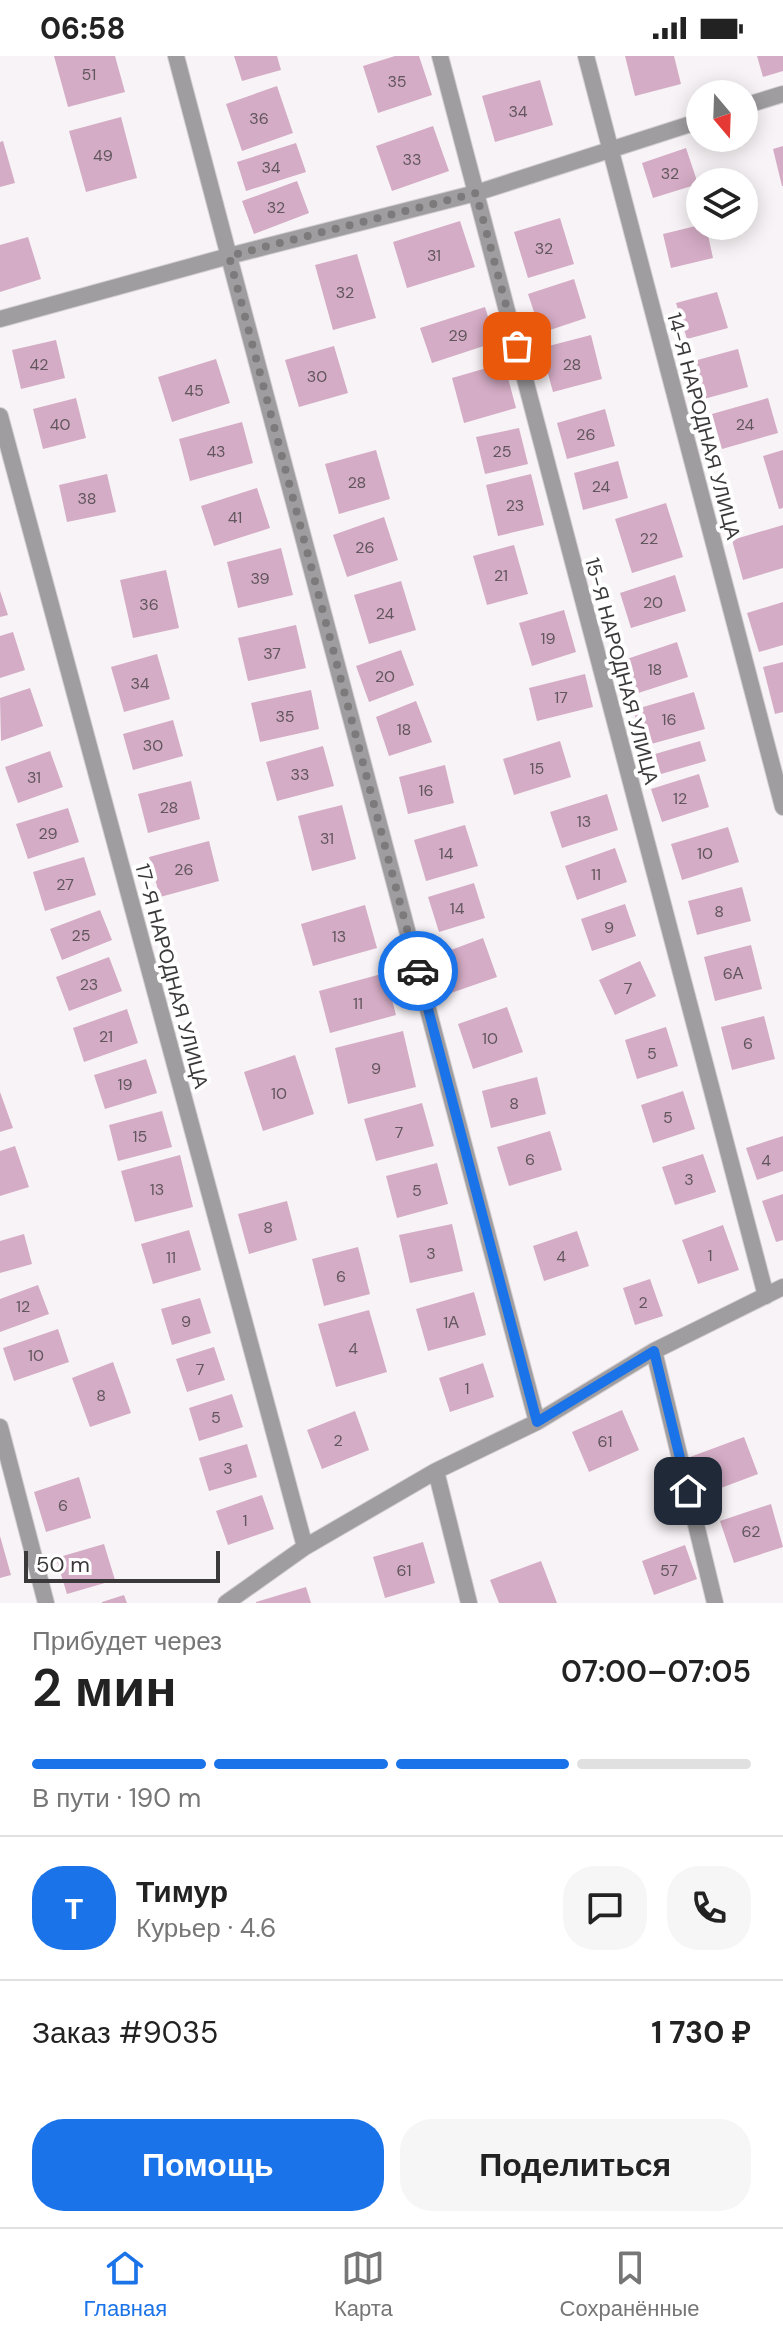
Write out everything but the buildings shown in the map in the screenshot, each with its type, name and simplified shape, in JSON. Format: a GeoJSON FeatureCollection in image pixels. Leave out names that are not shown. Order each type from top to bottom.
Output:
{"type":"FeatureCollection","features":[{"type":"Feature","properties":{"kind":"street"},"geometry":{"type":"LineString","coordinates":[[176,56],[537,1422]]}},
{"type":"Feature","properties":{"kind":"street","name":"15-Я НАРОДНАЯ УЛИЦА"},"geometry":{"type":"LineString","coordinates":[[440,56],[766,1296]]}},
{"type":"Feature","properties":{"kind":"street","name":"14-Я НАРОДНАЯ УЛИЦА"},"geometry":{"type":"LineString","coordinates":[[586,56],[783,807]]}},
{"type":"Feature","properties":{"kind":"street"},"geometry":{"type":"LineString","coordinates":[[758,102],[783,94]]}},
{"type":"Feature","properties":{"kind":"street"},"geometry":{"type":"LineString","coordinates":[[0,319],[476,193],[686,126]]}},
{"type":"Feature","properties":{"kind":"street","name":"17-Я НАРОДНАЯ УЛИЦА"},"geometry":{"type":"LineString","coordinates":[[0,416],[305,1547]]}},
{"type":"Feature","properties":{"kind":"street"},"geometry":{"type":"LineString","coordinates":[[226,1603],[305,1547],[436,1471],[537,1422],[654,1351],[783,1287]]}},
{"type":"Feature","properties":{"kind":"street"},"geometry":{"type":"LineString","coordinates":[[654,1351],[715,1603]]}},
{"type":"Feature","properties":{"kind":"street"},"geometry":{"type":"LineString","coordinates":[[0,1427],[46,1603]]}},
{"type":"Feature","properties":{"kind":"street"},"geometry":{"type":"LineString","coordinates":[[436,1471],[469,1603]]}},
{"type":"Feature","properties":{"kind":"way so far"},"geometry":{"type":"LineString","coordinates":[[418,971],[229,256],[476,193],[517,346]]}},
{"type":"Feature","properties":{"kind":"route"},"geometry":{"type":"LineString","coordinates":[[418,971],[537,1422],[654,1351],[688,1491]]}}]}
